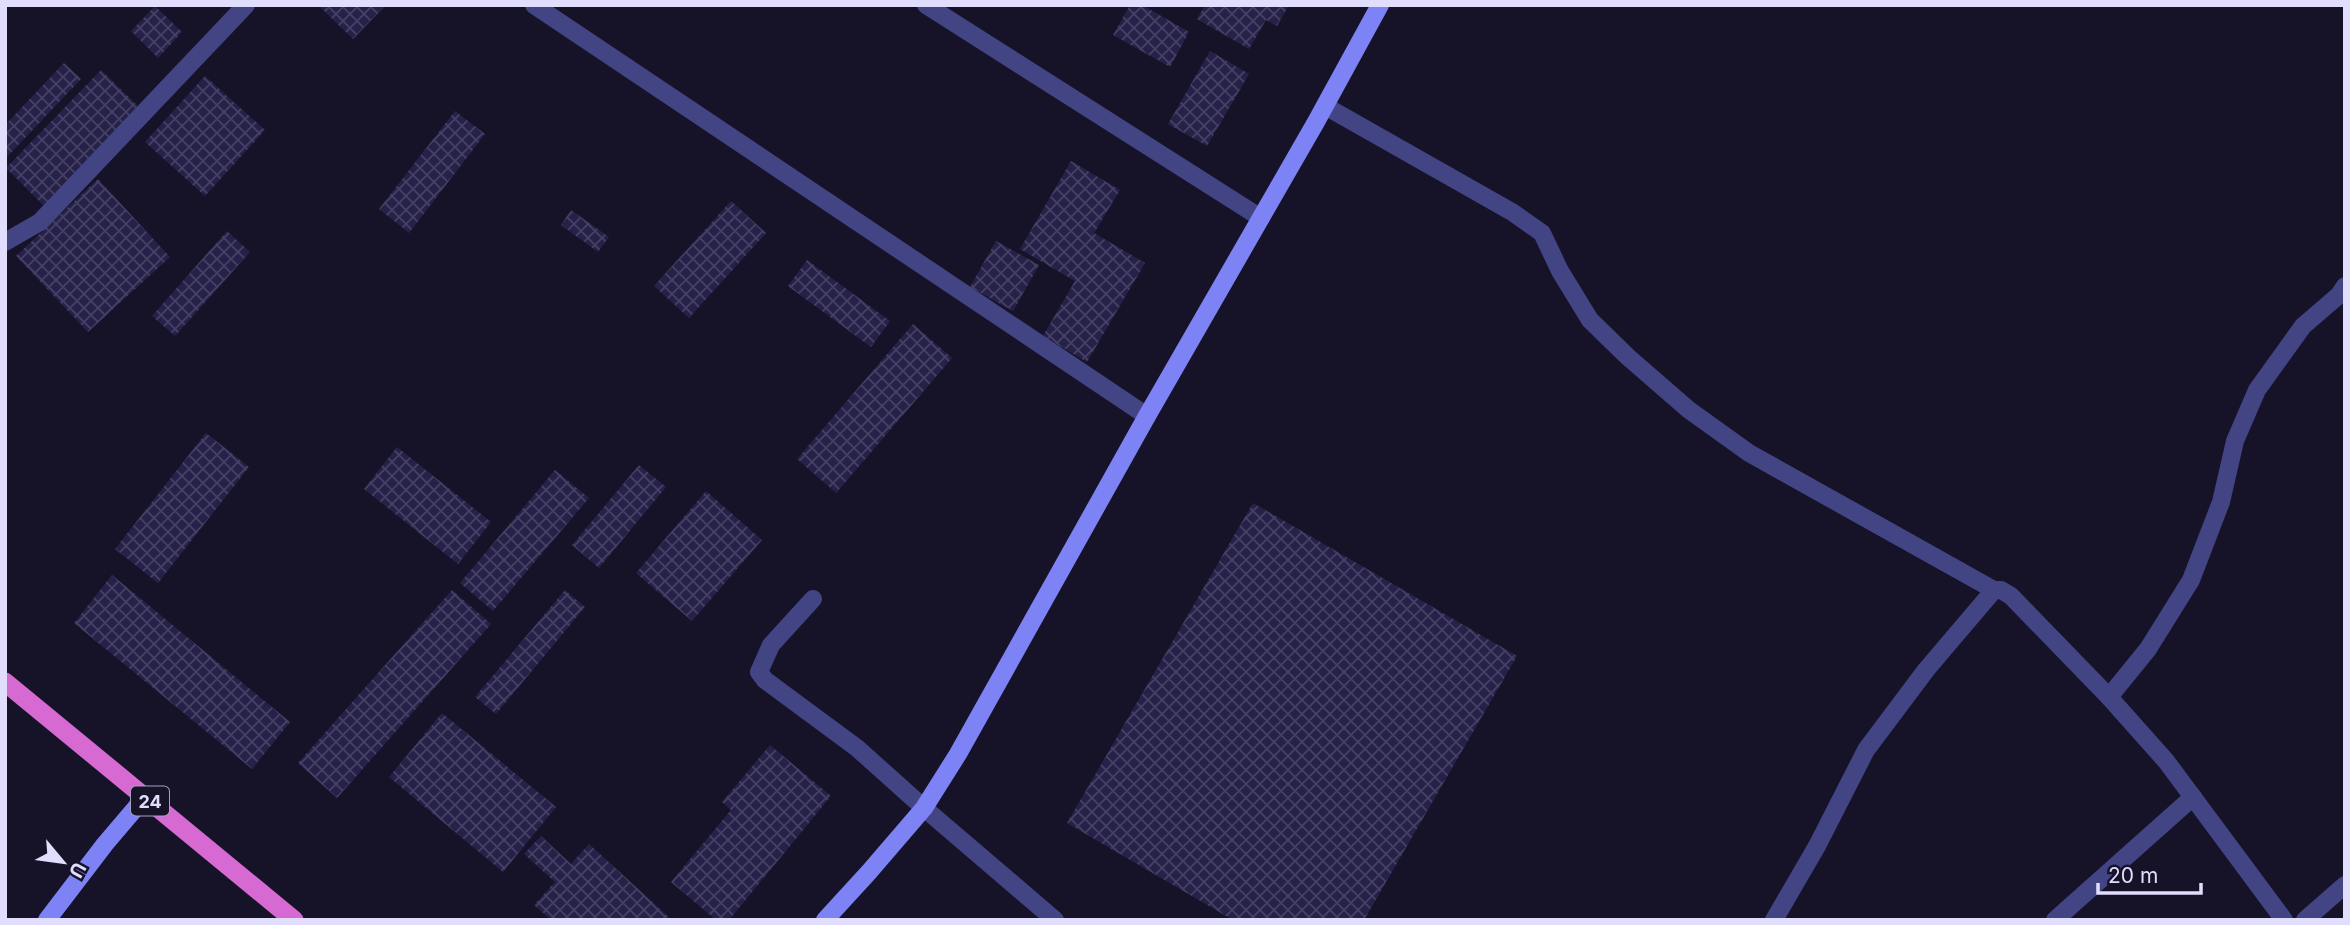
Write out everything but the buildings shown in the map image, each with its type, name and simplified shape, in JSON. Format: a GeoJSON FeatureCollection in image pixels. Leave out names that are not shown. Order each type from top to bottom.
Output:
{"type":"FeatureCollection","features":[{"type":"Feature","properties":{"kind":"highway","name":"24"},"geometry":{"type":"LineString","coordinates":[[5,682],[295,920]]}},
{"type":"Feature","properties":{"kind":"main road"},"geometry":{"type":"LineString","coordinates":[[825,920],[924,808],[965,742],[1380,5]]}},
{"type":"Feature","properties":{"kind":"main road"},"geometry":{"type":"LineString","coordinates":[[47,920],[145,797]]}},
{"type":"Feature","properties":{"kind":"street"},"geometry":{"type":"LineString","coordinates":[[5,242],[40,222],[246,5]]}},
{"type":"Feature","properties":{"kind":"street"},"geometry":{"type":"LineString","coordinates":[[534,5],[1147,416]]}},
{"type":"Feature","properties":{"kind":"street"},"geometry":{"type":"LineString","coordinates":[[926,5],[1261,218]]}},
{"type":"Feature","properties":{"kind":"street"},"geometry":{"type":"LineString","coordinates":[[1325,106],[1512,212],[1542,233],[1560,271],[1590,320],[1689,410],[1739,446],[1994,590],[2001,590],[2011,596],[2109,697],[2166,761],[2284,920]]}},
{"type":"Feature","properties":{"kind":"street"},"geometry":{"type":"LineString","coordinates":[[2109,697],[2148,649],[2191,580],[2221,502],[2235,440],[2257,390],[2303,326],[2339,295],[2345,286]]}},
{"type":"Feature","properties":{"kind":"street"},"geometry":{"type":"LineString","coordinates":[[1774,920],[1817,846],[1866,750],[1926,670],[1994,590]]}},
{"type":"Feature","properties":{"kind":"street"},"geometry":{"type":"LineString","coordinates":[[813,599],[771,645],[759,672],[765,680],[857,748],[1055,920]]}},
{"type":"Feature","properties":{"kind":"street"},"geometry":{"type":"LineString","coordinates":[[2055,920],[2193,797]]}},
{"type":"Feature","properties":{"kind":"street"},"geometry":{"type":"LineString","coordinates":[[2305,920],[2345,886]]}}]}
